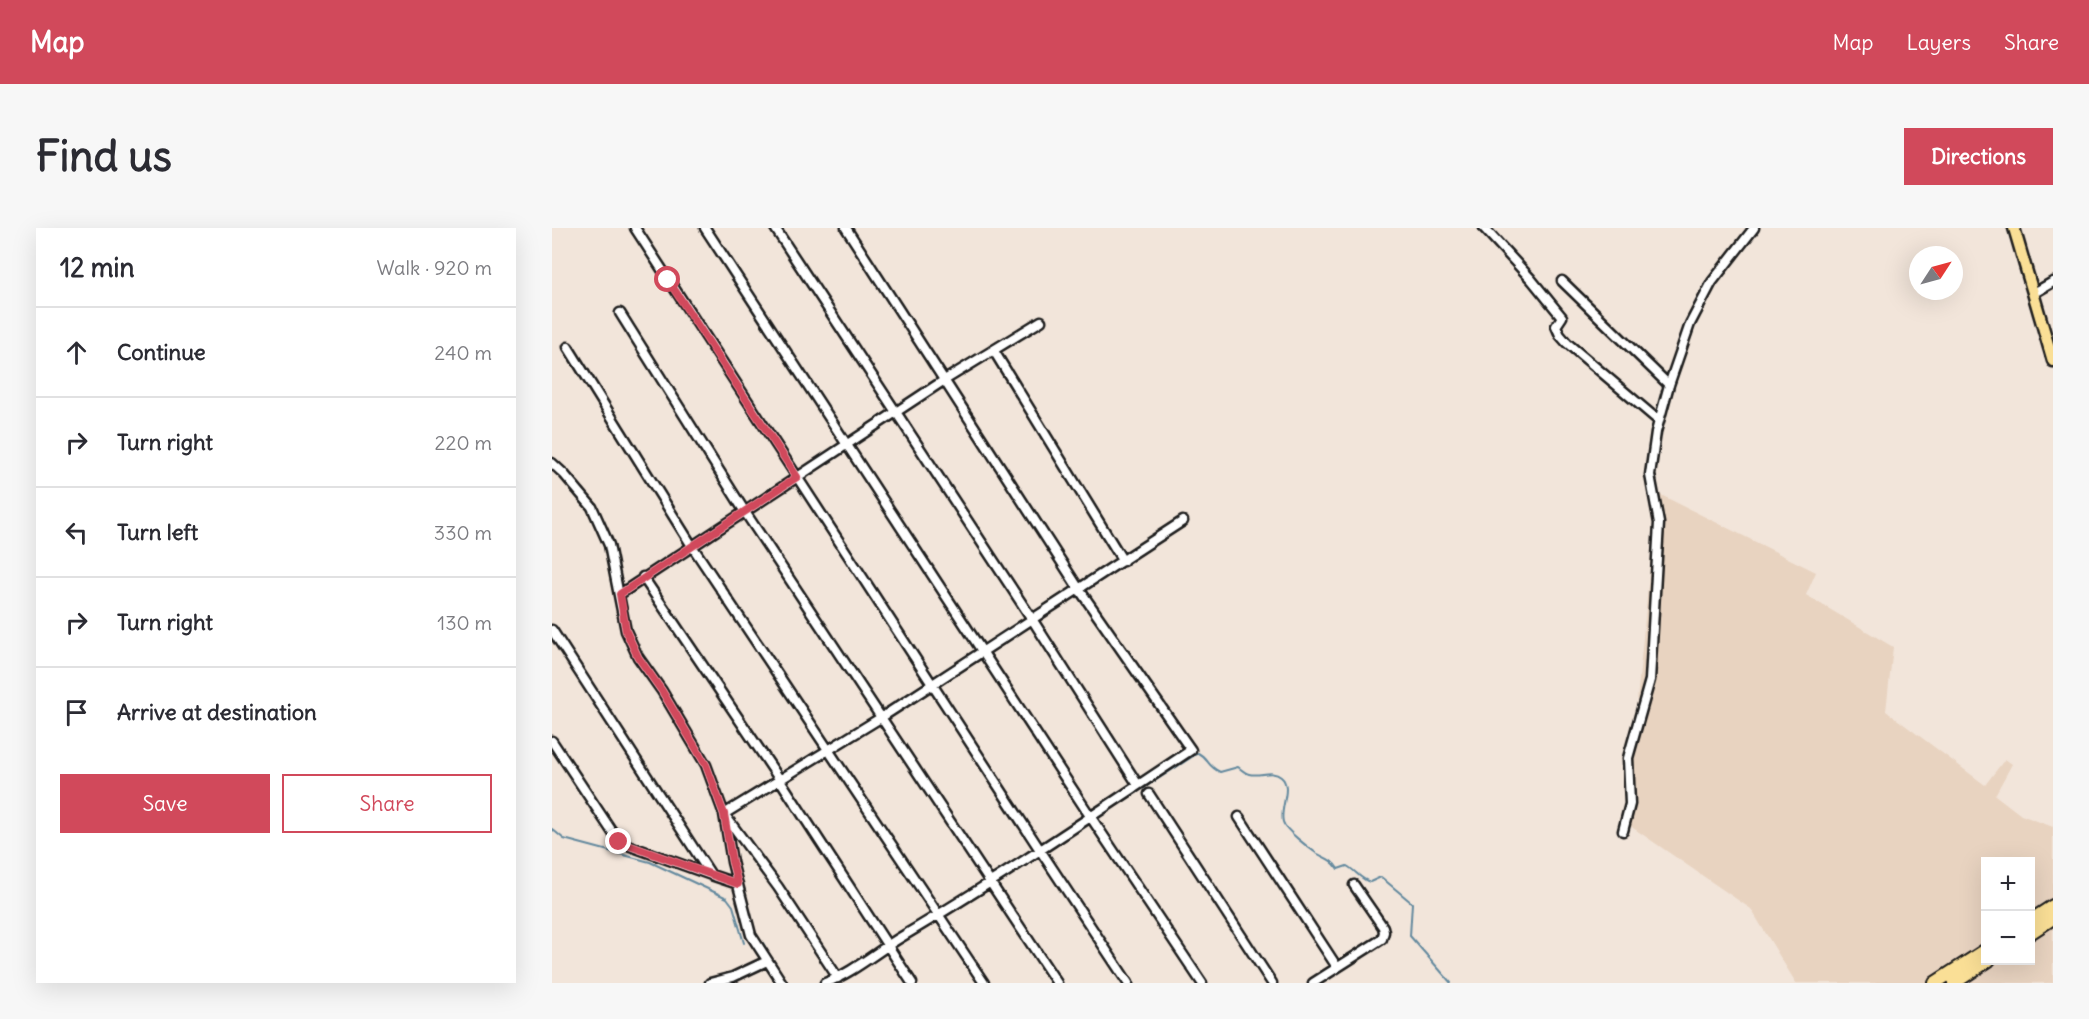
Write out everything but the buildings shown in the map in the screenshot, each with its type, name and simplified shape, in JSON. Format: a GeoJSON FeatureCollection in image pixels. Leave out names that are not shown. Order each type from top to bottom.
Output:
{"type":"FeatureCollection","features":[{"type":"Feature","properties":{"kind":"highway"},"geometry":{"type":"LineString","coordinates":[[2035,918],[2053,906]]}},
{"type":"Feature","properties":{"kind":"highway"},"geometry":{"type":"LineString","coordinates":[[2035,930],[2053,918]]}},
{"type":"Feature","properties":{"kind":"highway"},"geometry":{"type":"LineString","coordinates":[[1935,983],[1981,953]]}},
{"type":"Feature","properties":{"kind":"highway"},"geometry":{"type":"LineString","coordinates":[[1954,983],[1981,965]]}},
{"type":"Feature","properties":{"kind":"main road"},"geometry":{"type":"LineString","coordinates":[[2014,228],[2053,361]]}},
{"type":"Feature","properties":{"kind":"street"},"geometry":{"type":"LineString","coordinates":[[635,228],[1128,983]]}},
{"type":"Feature","properties":{"kind":"street"},"geometry":{"type":"LineString","coordinates":[[705,228],[1202,983]]}},
{"type":"Feature","properties":{"kind":"street"},"geometry":{"type":"LineString","coordinates":[[775,228],[1032,619],[1138,785]]}},
{"type":"Feature","properties":{"kind":"street"},"geometry":{"type":"LineString","coordinates":[[825,983],[838,978],[888,944],[1040,850],[1191,750],[1079,589],[846,228]]}},
{"type":"Feature","properties":{"kind":"street"},"geometry":{"type":"LineString","coordinates":[[1484,228],[1562,317],[1556,326],[1567,343],[1659,421]]}},
{"type":"Feature","properties":{"kind":"street"},"geometry":{"type":"LineString","coordinates":[[1623,831],[1630,804],[1628,758],[1650,680],[1659,523],[1650,475],[1659,421],[1690,324],[1712,282],[1754,228]]}},
{"type":"Feature","properties":{"kind":"street"},"geometry":{"type":"LineString","coordinates":[[1562,281],[1669,384]]}},
{"type":"Feature","properties":{"kind":"street"},"geometry":{"type":"LineString","coordinates":[[2034,293],[2053,282]]}},
{"type":"Feature","properties":{"kind":"street"},"geometry":{"type":"LineString","coordinates":[[620,313],[745,512],[1057,983]]}},
{"type":"Feature","properties":{"kind":"street"},"geometry":{"type":"LineString","coordinates":[[620,594],[848,446],[943,381],[1041,321]]}},
{"type":"Feature","properties":{"kind":"street"},"geometry":{"type":"LineString","coordinates":[[568,347],[693,546],[984,983]]}},
{"type":"Feature","properties":{"kind":"street"},"geometry":{"type":"LineString","coordinates":[[994,351],[1123,561]]}},
{"type":"Feature","properties":{"kind":"street"},"geometry":{"type":"LineString","coordinates":[[552,463],[592,507],[609,545],[626,631],[638,657],[662,691],[706,765],[724,814],[732,862],[751,935],[782,983]]}},
{"type":"Feature","properties":{"kind":"street"},"geometry":{"type":"LineString","coordinates":[[724,814],[882,717],[1183,521]]}},
{"type":"Feature","properties":{"kind":"street"},"geometry":{"type":"LineString","coordinates":[[643,577],[780,780],[912,983]]}},
{"type":"Feature","properties":{"kind":"street"},"geometry":{"type":"LineString","coordinates":[[552,630],[711,875]]}},
{"type":"Feature","properties":{"kind":"street"},"geometry":{"type":"LineString","coordinates":[[552,741],[619,842],[738,884]]}},
{"type":"Feature","properties":{"kind":"street"},"geometry":{"type":"LineString","coordinates":[[1149,794],[1272,983]]}},
{"type":"Feature","properties":{"kind":"street"},"geometry":{"type":"LineString","coordinates":[[724,814],[778,887],[838,978]]}},
{"type":"Feature","properties":{"kind":"street"},"geometry":{"type":"LineString","coordinates":[[1239,817],[1338,967]]}},
{"type":"Feature","properties":{"kind":"street"},"geometry":{"type":"LineString","coordinates":[[1313,983],[1382,939],[1384,932],[1354,885]]}},
{"type":"Feature","properties":{"kind":"street"},"geometry":{"type":"LineString","coordinates":[[710,983],[733,977],[767,961]]}},
{"type":"Feature","properties":{"kind":"shaded area"},"geometry":{"type":"Polygon","coordinates":[[[1657,493],[1816,572],[1806,595],[1893,647],[1886,711],[1985,785],[2005,759],[2012,764],[1995,795],[2021,815],[2053,827],[2053,983],[1796,983],[1751,909],[1623,821],[1627,804],[1657,493]]]}},
{"type":"Feature","properties":{"kind":"waterway"},"geometry":{"type":"LineString","coordinates":[[1099,817],[1198,753],[1220,772],[1238,767],[1249,774],[1277,775],[1281,777],[1286,786],[1282,817],[1288,830],[1313,851],[1331,861],[1338,869],[1347,866],[1370,882],[1381,877],[1412,903],[1410,936],[1451,983]]}},
{"type":"Feature","properties":{"kind":"waterway"},"geometry":{"type":"LineString","coordinates":[[552,829],[564,839],[650,862],[727,898],[733,906],[744,943]]}},
{"type":"Feature","properties":{"kind":"waterway"},"geometry":{"type":"LineString","coordinates":[[763,943],[770,956]]}},
{"type":"Feature","properties":{"kind":"route"},"geometry":{"type":"LineString","coordinates":[[619,842],[738,884],[724,814],[706,765],[662,691],[638,657],[626,631],[620,594],[797,477],[668,280]]}}]}
